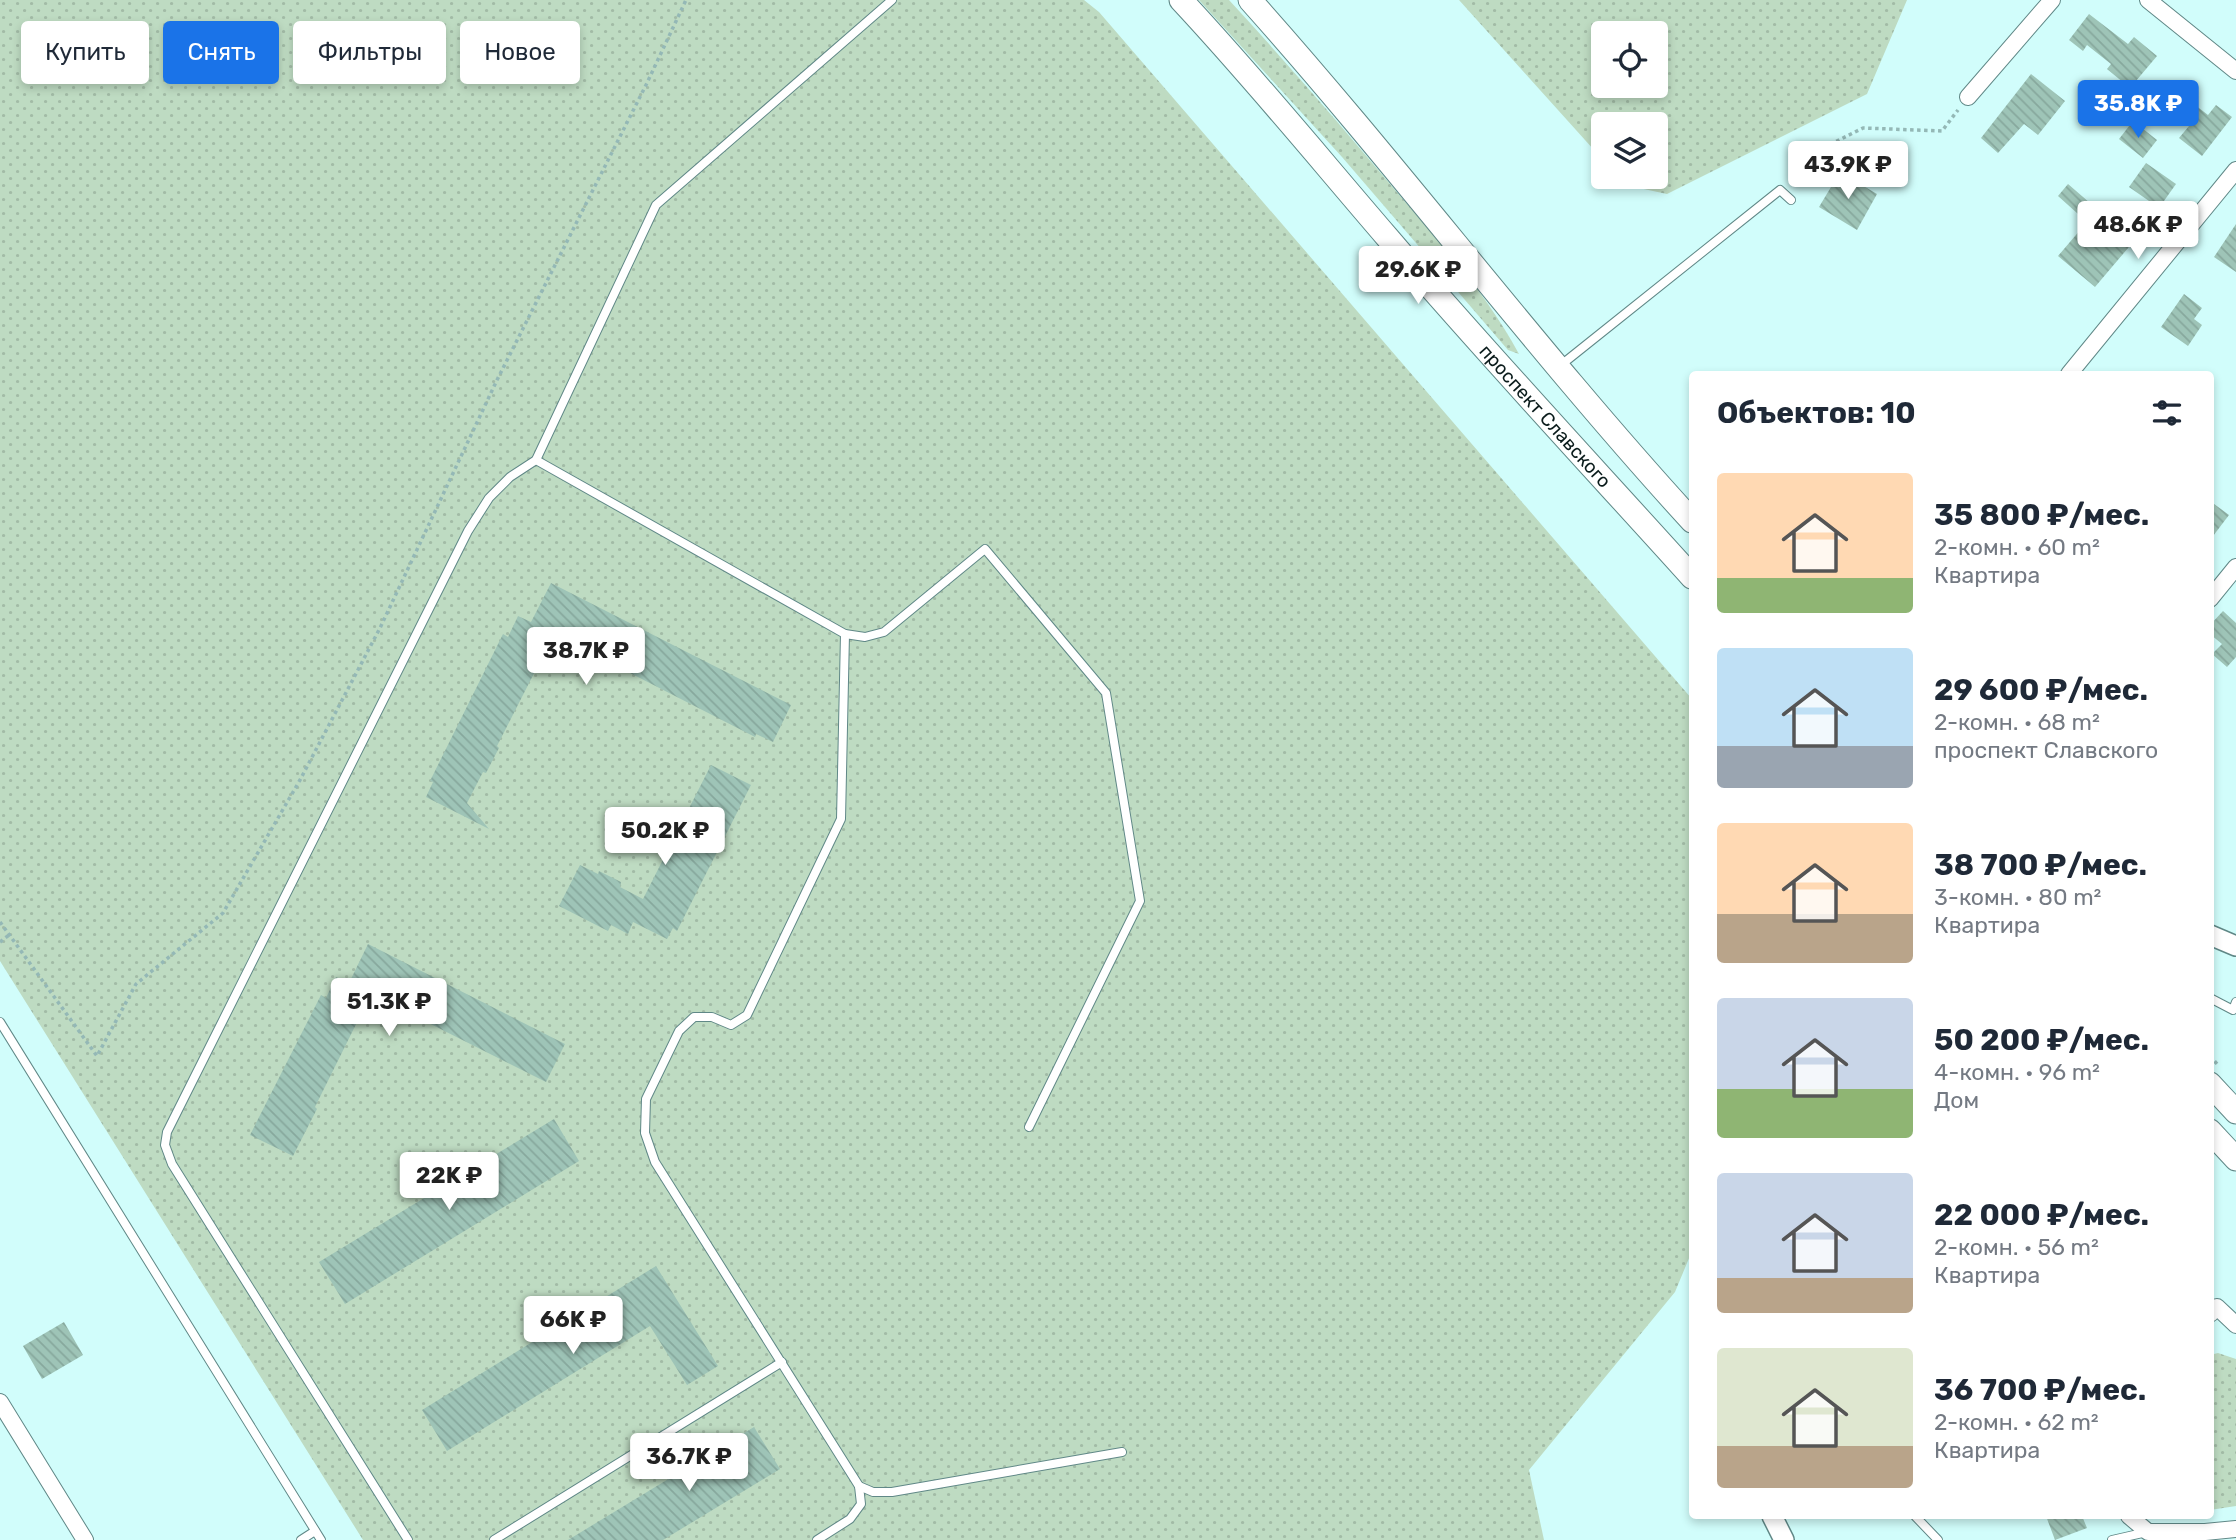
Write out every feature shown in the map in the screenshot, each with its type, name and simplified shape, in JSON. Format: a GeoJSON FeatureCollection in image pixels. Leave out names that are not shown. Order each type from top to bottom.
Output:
{"type":"FeatureCollection","features":[{"type":"Feature","properties":{"kind":"main road","name":"проспект Славского"},"geometry":{"type":"LineString","coordinates":[[1181,0],[1242,64],[1387,238],[1689,574]]}},
{"type":"Feature","properties":{"kind":"main road","name":"проспект Славского"},"geometry":{"type":"LineString","coordinates":[[1250,0],[1405,180],[1632,455],[1689,518]]}},
{"type":"Feature","properties":{"kind":"main road"},"geometry":{"type":"LineString","coordinates":[[2214,1088],[2236,1112]]}},
{"type":"Feature","properties":{"kind":"main road"},"geometry":{"type":"LineString","coordinates":[[2214,1136],[2236,1160]]}},
{"type":"Feature","properties":{"kind":"street"},"geometry":{"type":"LineString","coordinates":[[1968,97],[2052,0]]}},
{"type":"Feature","properties":{"kind":"street"},"geometry":{"type":"LineString","coordinates":[[2148,0],[2236,71]]}},
{"type":"Feature","properties":{"kind":"street"},"geometry":{"type":"LineString","coordinates":[[2071,371],[2236,170]]}},
{"type":"Feature","properties":{"kind":"street"},"geometry":{"type":"LineString","coordinates":[[2214,594],[2236,566]]}},
{"type":"Feature","properties":{"kind":"street"},"geometry":{"type":"LineString","coordinates":[[2214,937],[2236,947]]}},
{"type":"Feature","properties":{"kind":"street"},"geometry":{"type":"LineString","coordinates":[[2214,1148],[2236,1160]]}},
{"type":"Feature","properties":{"kind":"street"},"geometry":{"type":"LineString","coordinates":[[2214,1308],[2236,1325]]}},
{"type":"Feature","properties":{"kind":"street"},"geometry":{"type":"LineString","coordinates":[[0,1402],[85,1540]]}},
{"type":"Feature","properties":{"kind":"street"},"geometry":{"type":"LineString","coordinates":[[1774,1519],[1784,1540]]}},
{"type":"Feature","properties":{"kind":"street"},"geometry":{"type":"LineString","coordinates":[[2133,1519],[2148,1532],[2236,1529]]}},
{"type":"Feature","properties":{"kind":"lane"},"geometry":{"type":"LineString","coordinates":[[408,1540],[172,1164],[165,1145],[167,1132],[468,531],[489,498],[510,477],[536,460],[656,205],[892,0]]}},
{"type":"Feature","properties":{"kind":"lane"},"geometry":{"type":"LineString","coordinates":[[1559,367],[1780,190],[1791,200]]}},
{"type":"Feature","properties":{"kind":"lane"},"geometry":{"type":"LineString","coordinates":[[536,460],[845,634],[865,637],[884,632],[985,550],[1106,692],[1140,901],[1029,1127]]}},
{"type":"Feature","properties":{"kind":"lane"},"geometry":{"type":"LineString","coordinates":[[817,1540],[850,1519],[860,1504],[859,1486],[655,1162],[645,1133],[646,1098],[679,1031],[694,1017],[712,1017],[731,1025],[747,1015],[841,819],[845,634]]}},
{"type":"Feature","properties":{"kind":"lane"},"geometry":{"type":"LineString","coordinates":[[2214,1000],[2233,1010],[2236,1003]]}},
{"type":"Feature","properties":{"kind":"lane"},"geometry":{"type":"LineString","coordinates":[[0,1023],[321,1540]]}},
{"type":"Feature","properties":{"kind":"lane"},"geometry":{"type":"LineString","coordinates":[[494,1540],[782,1362]]}},
{"type":"Feature","properties":{"kind":"lane"},"geometry":{"type":"LineString","coordinates":[[859,1486],[873,1492],[892,1492],[1122,1452]]}},
{"type":"Feature","properties":{"kind":"lane"},"geometry":{"type":"LineString","coordinates":[[1918,1519],[1938,1540]]}},
{"type":"Feature","properties":{"kind":"lane"},"geometry":{"type":"LineString","coordinates":[[301,1540],[315,1531]]}},
{"type":"Feature","properties":{"kind":"lane"},"geometry":{"type":"LineString","coordinates":[[2112,1540],[2148,1532]]}},
{"type":"Feature","properties":{"kind":"path"},"geometry":{"type":"LineString","coordinates":[[0,922],[97,1056],[136,984],[223,913],[300,779],[380,628],[497,380],[686,0]]}},
{"type":"Feature","properties":{"kind":"path"},"geometry":{"type":"LineString","coordinates":[[1783,193],[1823,148],[1863,128],[1942,131],[1968,97]]}},
{"type":"Feature","properties":{"kind":"path"},"geometry":{"type":"LineString","coordinates":[[0,942],[9,935]]}},
{"type":"Feature","properties":{"kind":"green space"},"geometry":{"type":"Polygon","coordinates":[[[0,0],[1084,0],[1099,12],[1689,696],[1689,1258],[1675,1292],[1529,1470],[1544,1540],[363,1540],[0,961],[0,0]]]}},
{"type":"Feature","properties":{"kind":"green space"},"geometry":{"type":"Polygon","coordinates":[[[1199,0],[1229,0],[1251,24],[1449,253],[1493,312],[1519,354],[1508,350],[1342,157],[1199,0]]]}},
{"type":"Feature","properties":{"kind":"green space"},"geometry":{"type":"Polygon","coordinates":[[[1459,0],[1907,0],[1867,94],[1667,194],[1644,189],[1668,189],[1668,112],[1591,112],[1591,147],[1459,0]]]}},
{"type":"Feature","properties":{"kind":"green space"},"geometry":{"type":"Polygon","coordinates":[[[2214,1354],[2236,1359],[2236,1506],[2214,1509],[2214,1354]]]}},
{"type":"Feature","properties":{"kind":"building"},"geometry":{"type":"Polygon","coordinates":[[[2089,14],[2128,44],[2134,37],[2157,56],[2130,88],[2107,69],[2111,64],[2087,45],[2083,51],[2069,40],[2089,14]]]}},
{"type":"Feature","properties":{"kind":"building"},"geometry":{"type":"Polygon","coordinates":[[[2031,74],[2065,101],[2038,135],[2024,124],[1998,153],[1981,138],[2031,74]]]}},
{"type":"Feature","properties":{"kind":"building"},"geometry":{"type":"Polygon","coordinates":[[[2177,91],[2208,115],[2216,105],[2232,117],[2202,156],[2179,138],[2189,126],[2165,107],[2177,91]]]}},
{"type":"Feature","properties":{"kind":"building"},"geometry":{"type":"Polygon","coordinates":[[[2133,121],[2157,140],[2143,158],[2119,139],[2133,121]]]}},
{"type":"Feature","properties":{"kind":"building"},"geometry":{"type":"Polygon","coordinates":[[[2146,163],[2176,184],[2159,208],[2129,187],[2146,163]]]}},
{"type":"Feature","properties":{"kind":"building"},"geometry":{"type":"Polygon","coordinates":[[[1840,172],[1877,194],[1857,230],[1819,207],[1840,172]]]}},
{"type":"Feature","properties":{"kind":"building"},"geometry":{"type":"Polygon","coordinates":[[[2068,184],[2134,241],[2095,287],[2058,256],[2087,222],[2058,196],[2068,184]]]}},
{"type":"Feature","properties":{"kind":"building"},"geometry":{"type":"Polygon","coordinates":[[[2236,224],[2236,272],[2214,257],[2236,224]]]}},
{"type":"Feature","properties":{"kind":"building"},"geometry":{"type":"Polygon","coordinates":[[[2184,294],[2202,308],[2194,319],[2202,325],[2188,346],[2161,327],[2184,294]]]}},
{"type":"Feature","properties":{"kind":"building"},"geometry":{"type":"Polygon","coordinates":[[[2214,504],[2229,515],[2214,535],[2214,504]]]}},
{"type":"Feature","properties":{"kind":"building"},"geometry":{"type":"Polygon","coordinates":[[[551,583],[791,705],[773,742],[756,734],[755,737],[554,634],[497,746],[499,748],[467,803],[489,829],[426,797],[433,782],[430,781],[503,634],[508,637],[518,616],[531,622],[551,583]]]}},
{"type":"Feature","properties":{"kind":"building"},"geometry":{"type":"Polygon","coordinates":[[[2223,611],[2236,623],[2236,657],[2227,667],[2214,656],[2214,652],[2222,644],[2214,637],[2214,621],[2223,611]]]}},
{"type":"Feature","properties":{"kind":"building"},"geometry":{"type":"Polygon","coordinates":[[[711,765],[751,785],[677,931],[673,928],[667,939],[633,922],[628,934],[611,925],[608,931],[559,906],[580,865],[621,882],[620,887],[643,899],[711,765]]]}},
{"type":"Feature","properties":{"kind":"building"},"geometry":{"type":"Polygon","coordinates":[[[368,944],[565,1044],[546,1082],[371,994],[293,1156],[250,1135],[321,995],[326,998],[336,977],[349,983],[368,944]]]}},
{"type":"Feature","properties":{"kind":"building"},"geometry":{"type":"Polygon","coordinates":[[[554,1119],[579,1161],[345,1304],[319,1262],[554,1119]]]}},
{"type":"Feature","properties":{"kind":"building"},"geometry":{"type":"Polygon","coordinates":[[[656,1266],[718,1366],[687,1385],[650,1326],[447,1451],[422,1410],[656,1266]]]}},
{"type":"Feature","properties":{"kind":"building"},"geometry":{"type":"Polygon","coordinates":[[[64,1322],[83,1355],[42,1379],[23,1346],[64,1322]]]}},
{"type":"Feature","properties":{"kind":"building"},"geometry":{"type":"Polygon","coordinates":[[[754,1427],[780,1469],[663,1540],[568,1540],[754,1427]]]}},
{"type":"Feature","properties":{"kind":"building"},"geometry":{"type":"Polygon","coordinates":[[[2047,1519],[2083,1519],[2087,1528],[2055,1540],[2047,1519]]]}}]}
